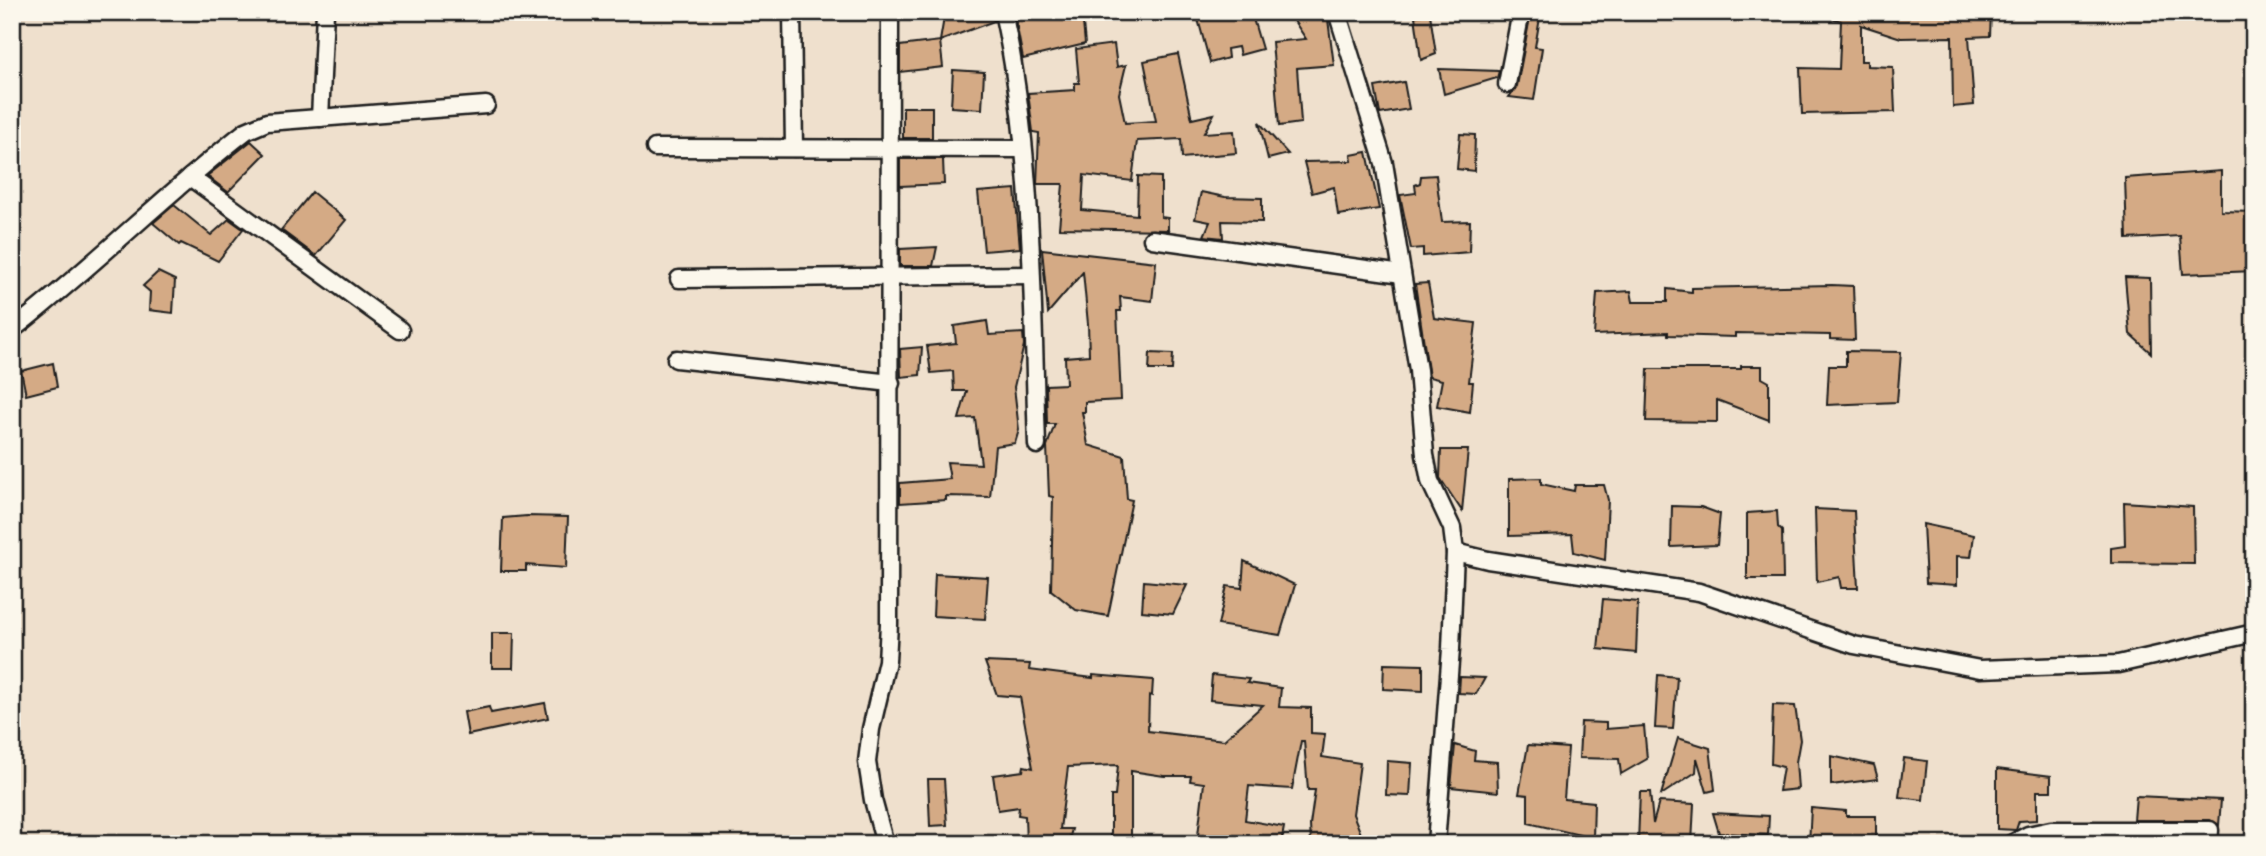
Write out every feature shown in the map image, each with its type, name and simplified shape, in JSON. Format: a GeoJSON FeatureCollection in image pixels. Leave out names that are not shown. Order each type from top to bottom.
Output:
{"type":"FeatureCollection","features":[{"type":"Feature","properties":{"kind":"street"},"geometry":{"type":"LineString","coordinates":[[320,118],[325,12]]}},
{"type":"Feature","properties":{"kind":"street"},"geometry":{"type":"LineString","coordinates":[[792,12],[794,148]]}},
{"type":"Feature","properties":{"kind":"street"},"geometry":{"type":"LineString","coordinates":[[885,844],[873,800],[867,762],[871,729],[887,661],[892,277],[890,12]]}},
{"type":"Feature","properties":{"kind":"street"},"geometry":{"type":"LineString","coordinates":[[1003,12],[1015,67],[1022,149],[1031,275],[1037,445]]}},
{"type":"Feature","properties":{"kind":"street"},"geometry":{"type":"LineString","coordinates":[[1337,12],[1384,163],[1418,370],[1425,455],[1430,481],[1452,528],[1455,552],[1436,844]]}},
{"type":"Feature","properties":{"kind":"street"},"geometry":{"type":"LineString","coordinates":[[1507,84],[1521,12]]}},
{"type":"Feature","properties":{"kind":"street"},"geometry":{"type":"LineString","coordinates":[[12,330],[246,131],[267,122],[486,106]]}},
{"type":"Feature","properties":{"kind":"street"},"geometry":{"type":"LineString","coordinates":[[655,148],[1022,149]]}},
{"type":"Feature","properties":{"kind":"street"},"geometry":{"type":"LineString","coordinates":[[190,177],[400,330]]}},
{"type":"Feature","properties":{"kind":"street"},"geometry":{"type":"LineString","coordinates":[[1152,239],[1402,275]]}},
{"type":"Feature","properties":{"kind":"street"},"geometry":{"type":"LineString","coordinates":[[679,279],[1031,275]]}},
{"type":"Feature","properties":{"kind":"street"},"geometry":{"type":"LineString","coordinates":[[676,359],[891,383]]}},
{"type":"Feature","properties":{"kind":"street"},"geometry":{"type":"LineString","coordinates":[[1455,552],[1488,560],[1699,592],[1854,645],[1980,669],[2118,664],[2254,634]]}},
{"type":"Feature","properties":{"kind":"street"},"geometry":{"type":"LineString","coordinates":[[2011,844],[2028,835],[2051,830],[2210,830],[2209,844]]}},
{"type":"Feature","properties":{"kind":"building"},"geometry":{"type":"Polygon","coordinates":[[[945,12],[993,12],[994,21],[940,41],[945,12]]]}},
{"type":"Feature","properties":{"kind":"building"},"geometry":{"type":"Polygon","coordinates":[[[1030,12],[1082,12],[1085,44],[1023,59],[1015,17],[1030,12]]]}},
{"type":"Feature","properties":{"kind":"building"},"geometry":{"type":"Polygon","coordinates":[[[1196,12],[1251,12],[1262,49],[1240,55],[1238,47],[1227,49],[1228,58],[1210,63],[1196,12]]]}},
{"type":"Feature","properties":{"kind":"building"},"geometry":{"type":"Polygon","coordinates":[[[1288,12],[1327,12],[1334,65],[1297,68],[1301,123],[1279,126],[1272,42],[1306,39],[1288,12]]]}},
{"type":"Feature","properties":{"kind":"building"},"geometry":{"type":"Polygon","coordinates":[[[1531,12],[1541,12],[1535,47],[1542,48],[1534,100],[1509,97],[1517,86],[1531,12]]]}},
{"type":"Feature","properties":{"kind":"building"},"geometry":{"type":"Polygon","coordinates":[[[1831,12],[1991,12],[1990,36],[1969,37],[1974,105],[1953,107],[1952,37],[1901,38],[1861,25],[1861,61],[1867,61],[1867,66],[1893,67],[1895,112],[1802,114],[1800,68],[1839,69],[1841,21],[1831,18],[1831,12]]]}},
{"type":"Feature","properties":{"kind":"building"},"geometry":{"type":"Polygon","coordinates":[[[1430,14],[1436,54],[1421,60],[1415,16],[1430,14]]]}},
{"type":"Feature","properties":{"kind":"building"},"geometry":{"type":"Polygon","coordinates":[[[940,41],[943,67],[900,72],[900,46],[940,41]]]}},
{"type":"Feature","properties":{"kind":"building"},"geometry":{"type":"Polygon","coordinates":[[[1114,44],[1117,67],[1126,65],[1119,94],[1125,123],[1156,121],[1144,61],[1178,54],[1192,119],[1214,114],[1204,133],[1234,131],[1236,153],[1182,158],[1181,139],[1137,141],[1132,181],[1084,175],[1082,210],[1137,215],[1138,176],[1161,177],[1161,217],[1168,218],[1168,230],[1059,228],[1063,184],[1037,184],[1039,133],[1033,132],[1028,93],[1075,90],[1075,83],[1079,83],[1076,49],[1114,44]]]}},
{"type":"Feature","properties":{"kind":"building"},"geometry":{"type":"Polygon","coordinates":[[[1439,69],[1499,71],[1497,78],[1444,94],[1439,69]]]}},
{"type":"Feature","properties":{"kind":"building"},"geometry":{"type":"Polygon","coordinates":[[[953,70],[984,72],[982,109],[951,107],[953,70]]]}},
{"type":"Feature","properties":{"kind":"building"},"geometry":{"type":"Polygon","coordinates":[[[1404,82],[1409,109],[1380,114],[1375,87],[1404,82]]]}},
{"type":"Feature","properties":{"kind":"building"},"geometry":{"type":"Polygon","coordinates":[[[903,107],[932,107],[932,138],[903,138],[903,107]]]}},
{"type":"Feature","properties":{"kind":"building"},"geometry":{"type":"Polygon","coordinates":[[[1259,122],[1288,154],[1268,159],[1259,122]]]}},
{"type":"Feature","properties":{"kind":"building"},"geometry":{"type":"Polygon","coordinates":[[[1460,134],[1475,135],[1474,171],[1457,169],[1460,134]]]}},
{"type":"Feature","properties":{"kind":"building"},"geometry":{"type":"Polygon","coordinates":[[[251,141],[265,154],[228,192],[207,176],[251,141]]]}},
{"type":"Feature","properties":{"kind":"building"},"geometry":{"type":"Polygon","coordinates":[[[1367,152],[1379,209],[1338,215],[1334,187],[1312,193],[1304,162],[1352,161],[1351,155],[1367,152]]]}},
{"type":"Feature","properties":{"kind":"building"},"geometry":{"type":"Polygon","coordinates":[[[900,159],[943,159],[944,184],[900,186],[900,159]]]}},
{"type":"Feature","properties":{"kind":"building"},"geometry":{"type":"Polygon","coordinates":[[[2221,171],[2221,211],[2254,212],[2254,271],[2183,274],[2180,236],[2127,239],[2125,178],[2221,171]]]}},
{"type":"Feature","properties":{"kind":"building"},"geometry":{"type":"Polygon","coordinates":[[[1436,175],[1442,222],[1470,221],[1469,252],[1423,256],[1423,248],[1411,249],[1400,195],[1416,193],[1415,185],[1420,183],[1421,176],[1436,175]]]}},
{"type":"Feature","properties":{"kind":"building"},"geometry":{"type":"Polygon","coordinates":[[[1015,189],[1020,248],[984,251],[978,192],[1015,189]]]}},
{"type":"Feature","properties":{"kind":"building"},"geometry":{"type":"Polygon","coordinates":[[[312,192],[346,220],[316,256],[281,230],[312,192]]]}},
{"type":"Feature","properties":{"kind":"building"},"geometry":{"type":"Polygon","coordinates":[[[1201,192],[1225,197],[1262,198],[1262,222],[1222,221],[1223,238],[1204,236],[1210,222],[1195,219],[1201,192]]]}},
{"type":"Feature","properties":{"kind":"building"},"geometry":{"type":"Polygon","coordinates":[[[174,205],[211,235],[229,219],[243,229],[218,261],[181,243],[179,245],[153,223],[174,205]]]}},
{"type":"Feature","properties":{"kind":"building"},"geometry":{"type":"Polygon","coordinates":[[[937,247],[933,266],[900,266],[900,249],[937,247]]]}},
{"type":"Feature","properties":{"kind":"building"},"geometry":{"type":"Polygon","coordinates":[[[1042,249],[1156,262],[1152,301],[1120,297],[1121,311],[1117,311],[1121,400],[1085,402],[1085,412],[1082,412],[1088,445],[1124,456],[1127,499],[1132,500],[1108,616],[1076,610],[1051,590],[1053,497],[1049,496],[1047,446],[1055,424],[1047,424],[1046,385],[1066,384],[1065,357],[1089,355],[1083,272],[1048,313],[1042,249]]]}},
{"type":"Feature","properties":{"kind":"building"},"geometry":{"type":"Polygon","coordinates":[[[158,272],[175,280],[173,313],[149,310],[150,292],[143,286],[158,272]]]}},
{"type":"Feature","properties":{"kind":"building"},"geometry":{"type":"Polygon","coordinates":[[[2125,277],[2150,278],[2151,353],[2130,334],[2125,277]]]}},
{"type":"Feature","properties":{"kind":"building"},"geometry":{"type":"Polygon","coordinates":[[[1428,283],[1434,318],[1476,323],[1469,382],[1473,382],[1470,412],[1437,406],[1442,380],[1429,377],[1415,284],[1428,283]]]}},
{"type":"Feature","properties":{"kind":"building"},"geometry":{"type":"Polygon","coordinates":[[[1853,286],[1855,340],[1830,339],[1830,335],[1735,333],[1735,337],[1668,335],[1668,332],[1594,335],[1597,293],[1631,291],[1633,302],[1667,302],[1667,289],[1692,292],[1692,288],[1853,286]]]}},
{"type":"Feature","properties":{"kind":"building"},"geometry":{"type":"Polygon","coordinates":[[[987,321],[989,335],[1023,333],[1024,345],[1014,387],[1019,430],[1015,443],[995,446],[990,497],[946,496],[946,500],[900,503],[900,483],[950,479],[947,462],[981,464],[975,418],[959,419],[967,391],[954,391],[953,371],[931,373],[927,346],[956,343],[954,326],[987,321]]]}},
{"type":"Feature","properties":{"kind":"building"},"geometry":{"type":"Polygon","coordinates":[[[922,347],[920,375],[901,377],[900,349],[922,347]]]}},
{"type":"Feature","properties":{"kind":"building"},"geometry":{"type":"Polygon","coordinates":[[[1846,351],[1901,352],[1897,402],[1827,405],[1829,366],[1846,366],[1846,351]]]}},
{"type":"Feature","properties":{"kind":"building"},"geometry":{"type":"Polygon","coordinates":[[[1150,353],[1173,354],[1172,370],[1149,370],[1150,353]]]}},
{"type":"Feature","properties":{"kind":"building"},"geometry":{"type":"Polygon","coordinates":[[[53,363],[57,387],[26,395],[21,371],[53,363]]]}},
{"type":"Feature","properties":{"kind":"building"},"geometry":{"type":"Polygon","coordinates":[[[1741,366],[1762,366],[1762,378],[1769,382],[1769,420],[1717,400],[1717,422],[1646,421],[1648,369],[1741,369],[1741,366]]]}},
{"type":"Feature","properties":{"kind":"building"},"geometry":{"type":"Polygon","coordinates":[[[1441,450],[1468,450],[1462,511],[1440,478],[1441,450]]]}},
{"type":"Feature","properties":{"kind":"building"},"geometry":{"type":"Polygon","coordinates":[[[1541,478],[1541,484],[1574,491],[1575,485],[1604,485],[1608,500],[1605,560],[1574,552],[1572,534],[1509,536],[1509,479],[1541,478]]]}},
{"type":"Feature","properties":{"kind":"building"},"geometry":{"type":"Polygon","coordinates":[[[2124,502],[2193,507],[2194,564],[2111,563],[2111,548],[2125,546],[2124,502]]]}},
{"type":"Feature","properties":{"kind":"building"},"geometry":{"type":"Polygon","coordinates":[[[1672,506],[1701,507],[1720,514],[1717,545],[1671,547],[1672,506]]]}},
{"type":"Feature","properties":{"kind":"building"},"geometry":{"type":"Polygon","coordinates":[[[1815,509],[1854,511],[1858,588],[1841,588],[1839,577],[1817,582],[1815,509]]]}},
{"type":"Feature","properties":{"kind":"building"},"geometry":{"type":"Polygon","coordinates":[[[1777,511],[1778,527],[1782,531],[1783,579],[1747,579],[1747,513],[1777,511]]]}},
{"type":"Feature","properties":{"kind":"building"},"geometry":{"type":"Polygon","coordinates":[[[568,517],[566,568],[526,565],[526,571],[501,571],[503,518],[568,517]]]}},
{"type":"Feature","properties":{"kind":"building"},"geometry":{"type":"Polygon","coordinates":[[[1923,524],[1974,535],[1971,557],[1957,556],[1957,585],[1926,583],[1923,524]]]}},
{"type":"Feature","properties":{"kind":"building"},"geometry":{"type":"Polygon","coordinates":[[[1244,561],[1295,585],[1280,635],[1218,625],[1227,586],[1242,588],[1244,561]]]}},
{"type":"Feature","properties":{"kind":"building"},"geometry":{"type":"Polygon","coordinates":[[[935,574],[988,577],[985,619],[933,616],[935,574]]]}},
{"type":"Feature","properties":{"kind":"building"},"geometry":{"type":"Polygon","coordinates":[[[1144,581],[1187,585],[1173,614],[1142,611],[1144,581]]]}},
{"type":"Feature","properties":{"kind":"building"},"geometry":{"type":"Polygon","coordinates":[[[1603,599],[1638,602],[1636,653],[1598,649],[1603,599]]]}},
{"type":"Feature","properties":{"kind":"building"},"geometry":{"type":"Polygon","coordinates":[[[492,633],[514,633],[513,668],[492,668],[492,633]]]}},
{"type":"Feature","properties":{"kind":"building"},"geometry":{"type":"Polygon","coordinates":[[[985,662],[1030,664],[1029,670],[1093,678],[1093,675],[1153,680],[1152,696],[1149,695],[1148,731],[1224,740],[1263,705],[1210,700],[1212,675],[1249,679],[1247,683],[1281,688],[1279,707],[1311,708],[1311,733],[1325,734],[1322,757],[1360,763],[1353,814],[1363,839],[1350,844],[1311,844],[1310,825],[1315,790],[1308,790],[1304,741],[1301,741],[1292,789],[1249,786],[1245,820],[1284,827],[1281,844],[1197,844],[1204,783],[1190,781],[1191,776],[1164,776],[1131,771],[1131,836],[1111,836],[1111,796],[1115,796],[1118,765],[1068,767],[1060,829],[1072,829],[1068,844],[1026,844],[1025,816],[1018,815],[1019,807],[998,810],[993,775],[1023,771],[1024,766],[1033,768],[1020,697],[997,695],[985,662]]]}},
{"type":"Feature","properties":{"kind":"building"},"geometry":{"type":"Polygon","coordinates":[[[1384,664],[1423,665],[1423,691],[1383,689],[1384,664]]]}},
{"type":"Feature","properties":{"kind":"building"},"geometry":{"type":"Polygon","coordinates":[[[1658,675],[1677,677],[1673,729],[1655,728],[1658,675]]]}},
{"type":"Feature","properties":{"kind":"building"},"geometry":{"type":"Polygon","coordinates":[[[1460,677],[1485,678],[1476,694],[1459,693],[1460,677]]]}},
{"type":"Feature","properties":{"kind":"building"},"geometry":{"type":"Polygon","coordinates":[[[545,703],[548,718],[468,735],[464,712],[489,707],[491,713],[545,703]]]}},
{"type":"Feature","properties":{"kind":"building"},"geometry":{"type":"Polygon","coordinates":[[[1773,705],[1795,706],[1800,740],[1796,762],[1798,789],[1779,791],[1783,767],[1771,764],[1773,705]]]}},
{"type":"Feature","properties":{"kind":"building"},"geometry":{"type":"Polygon","coordinates":[[[1581,722],[1606,723],[1606,729],[1644,726],[1647,759],[1621,774],[1619,759],[1579,758],[1581,722]]]}},
{"type":"Feature","properties":{"kind":"building"},"geometry":{"type":"Polygon","coordinates":[[[1678,738],[1710,748],[1715,790],[1707,792],[1697,758],[1696,772],[1661,795],[1678,738]]]}},
{"type":"Feature","properties":{"kind":"building"},"geometry":{"type":"Polygon","coordinates":[[[1455,745],[1475,751],[1474,760],[1497,762],[1498,792],[1451,787],[1455,745]]]}},
{"type":"Feature","properties":{"kind":"building"},"geometry":{"type":"Polygon","coordinates":[[[1528,745],[1568,748],[1564,799],[1594,802],[1593,838],[1528,823],[1528,795],[1519,794],[1528,745]]]}},
{"type":"Feature","properties":{"kind":"building"},"geometry":{"type":"Polygon","coordinates":[[[1831,756],[1874,765],[1878,779],[1831,785],[1831,756]]]}},
{"type":"Feature","properties":{"kind":"building"},"geometry":{"type":"Polygon","coordinates":[[[1904,758],[1927,761],[1923,800],[1899,797],[1904,758]]]}},
{"type":"Feature","properties":{"kind":"building"},"geometry":{"type":"Polygon","coordinates":[[[1387,761],[1412,763],[1410,796],[1386,795],[1387,761]]]}},
{"type":"Feature","properties":{"kind":"building"},"geometry":{"type":"Polygon","coordinates":[[[1997,769],[2051,776],[2051,791],[2037,791],[2037,820],[2019,821],[2016,830],[1997,829],[1997,769]]]}},
{"type":"Feature","properties":{"kind":"building"},"geometry":{"type":"Polygon","coordinates":[[[928,779],[944,779],[947,825],[930,826],[928,779]]]}},
{"type":"Feature","properties":{"kind":"building"},"geometry":{"type":"Polygon","coordinates":[[[1640,792],[1650,792],[1653,824],[1659,802],[1694,804],[1692,844],[1638,843],[1640,792]]]}},
{"type":"Feature","properties":{"kind":"building"},"geometry":{"type":"Polygon","coordinates":[[[2136,796],[2221,800],[2219,825],[2210,820],[2134,820],[2136,796]]]}},
{"type":"Feature","properties":{"kind":"building"},"geometry":{"type":"Polygon","coordinates":[[[1811,808],[1846,811],[1846,816],[1876,816],[1876,843],[1809,844],[1811,808]]]}},
{"type":"Feature","properties":{"kind":"building"},"geometry":{"type":"Polygon","coordinates":[[[1713,813],[1769,816],[1768,835],[1719,833],[1713,813]]]}}]}
